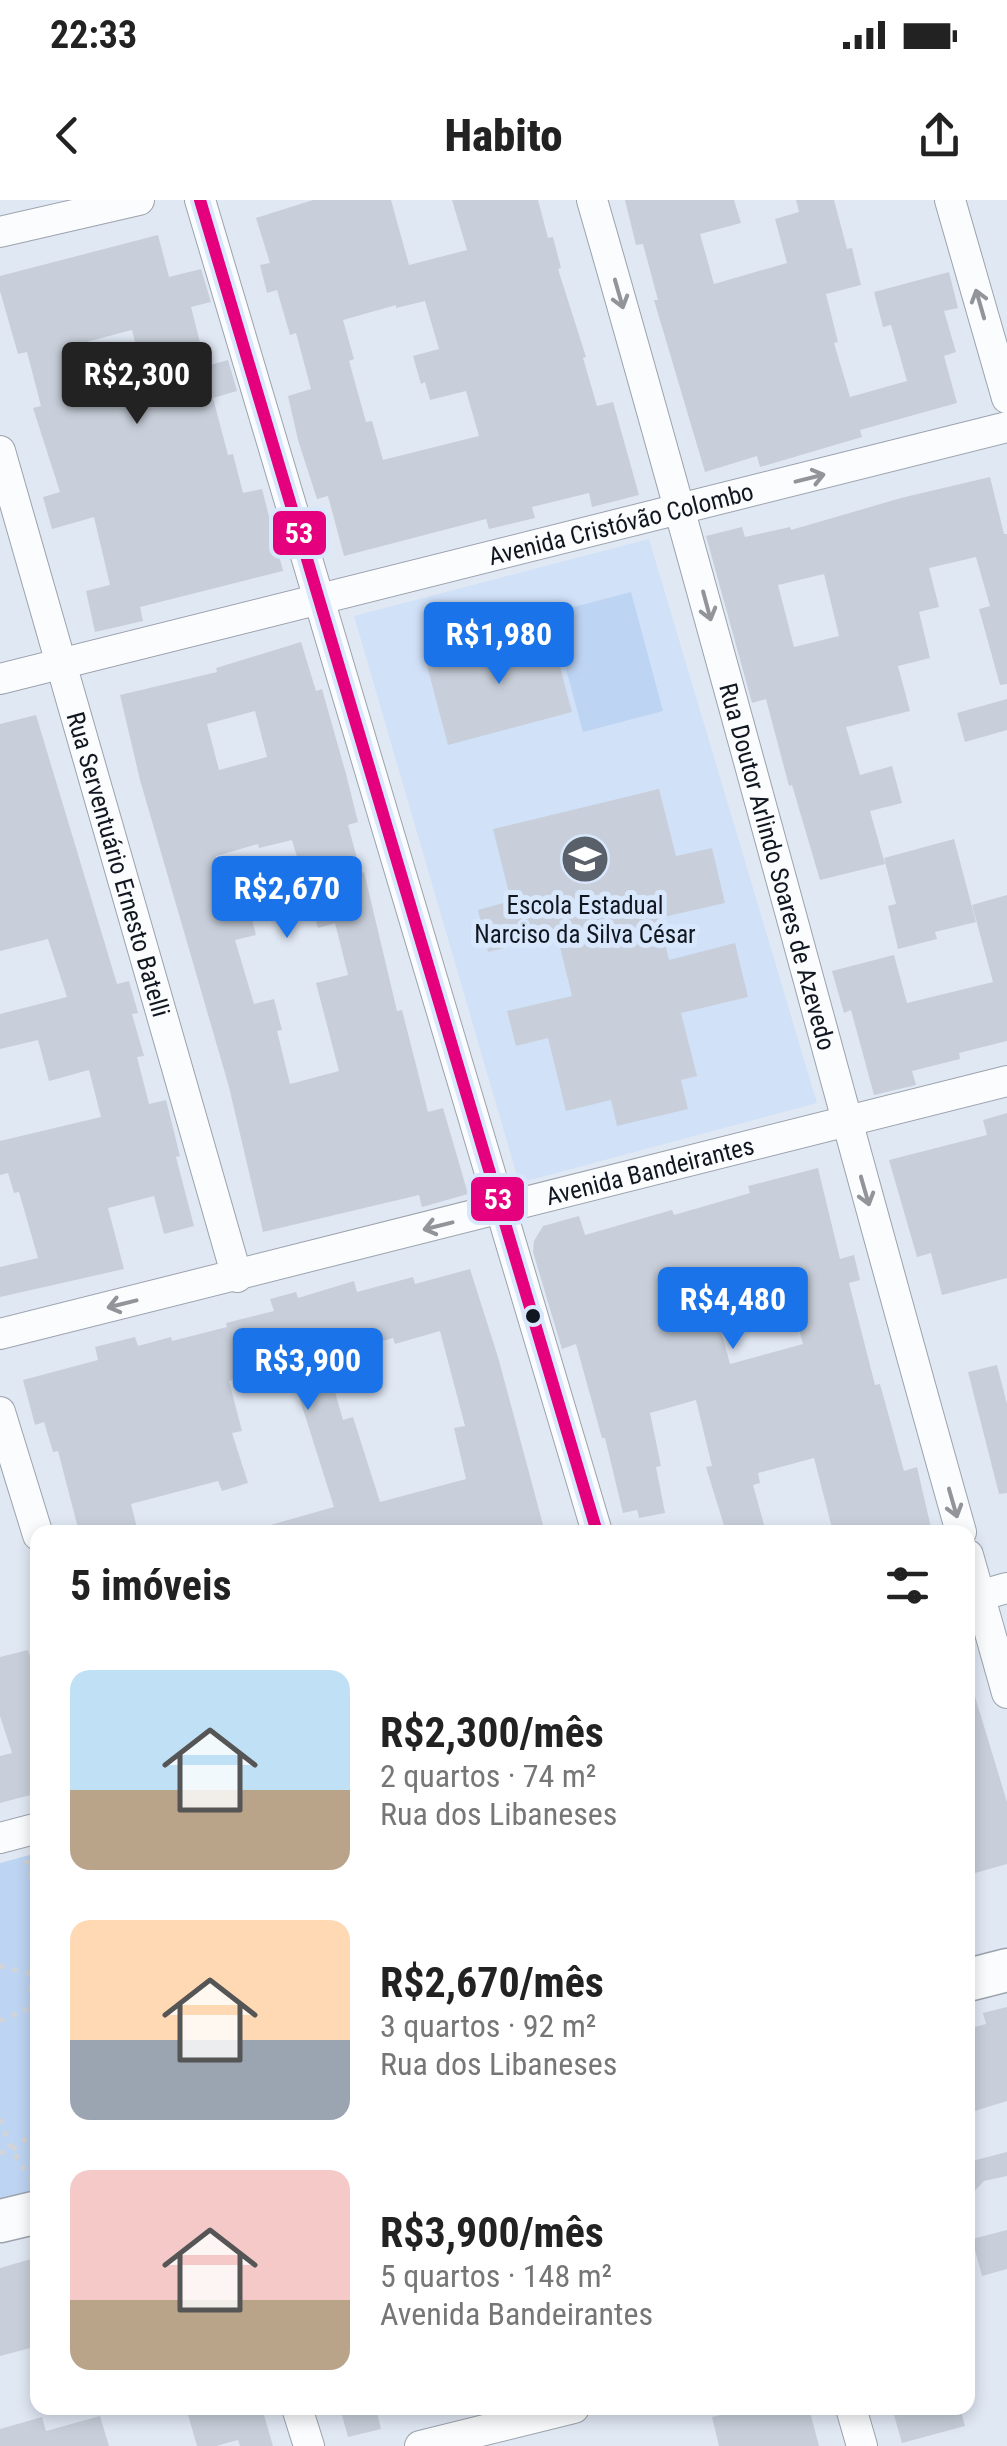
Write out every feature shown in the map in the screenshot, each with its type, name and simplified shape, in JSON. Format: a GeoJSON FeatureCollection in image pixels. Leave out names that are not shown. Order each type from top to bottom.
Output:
{"type":"FeatureCollection","features":[{"type":"Feature","properties":{"kind":"street"},"geometry":{"type":"LineString","coordinates":[[0,232],[139,200]]}},
{"type":"Feature","properties":{"kind":"street"},"geometry":{"type":"LineString","coordinates":[[200,200],[595,1525]]}},
{"type":"Feature","properties":{"kind":"street","name":"Rua Doutor Arlindo Soares de Azevedo"},"geometry":{"type":"LineString","coordinates":[[592,200],[682,510],[845,1122],[959,1525]]}},
{"type":"Feature","properties":{"kind":"street"},"geometry":{"type":"LineString","coordinates":[[950,200],[1007,398]]}},
{"type":"Feature","properties":{"kind":"street","name":"Avenida Cristóvão Colombo"},"geometry":{"type":"LineString","coordinates":[[0,679],[1007,427]]}},
{"type":"Feature","properties":{"kind":"street","name":"Rua Serventuário Ernesto Batelli"},"geometry":{"type":"LineString","coordinates":[[0,452],[237,1277]]}},
{"type":"Feature","properties":{"kind":"street","name":"Avenida Bandeirantes"},"geometry":{"type":"LineString","coordinates":[[0,1334],[1007,1081]]}},
{"type":"Feature","properties":{"kind":"street"},"geometry":{"type":"LineString","coordinates":[[0,1412],[35,1525]]}},
{"type":"Feature","properties":{"kind":"street"},"geometry":{"type":"LineString","coordinates":[[984,1594],[1007,1694]]}},
{"type":"Feature","properties":{"kind":"street"},"geometry":{"type":"LineString","coordinates":[[0,1838],[30,1830]]}},
{"type":"Feature","properties":{"kind":"street"},"geometry":{"type":"LineString","coordinates":[[975,1978],[1007,1970]]}},
{"type":"Feature","properties":{"kind":"street"},"geometry":{"type":"LineString","coordinates":[[0,2222],[30,2214]]}},
{"type":"Feature","properties":{"kind":"street"},"geometry":{"type":"LineString","coordinates":[[299,2415],[309,2446]]}},
{"type":"Feature","properties":{"kind":"street"},"geometry":{"type":"LineString","coordinates":[[420,2446],[546,2415]]}},
{"type":"Feature","properties":{"kind":"street"},"geometry":{"type":"LineString","coordinates":[[853,2415],[862,2446]]}},
{"type":"Feature","properties":{"kind":"path"},"geometry":{"type":"LineString","coordinates":[[28,1866],[30,1872]]}},
{"type":"Feature","properties":{"kind":"path"},"geometry":{"type":"LineString","coordinates":[[0,1966],[30,1972]]}},
{"type":"Feature","properties":{"kind":"path"},"geometry":{"type":"LineString","coordinates":[[0,2021],[30,2010]]}},
{"type":"Feature","properties":{"kind":"path"},"geometry":{"type":"LineString","coordinates":[[0,2119],[12,2150],[30,2177]]}},
{"type":"Feature","properties":{"kind":"path"},"geometry":{"type":"LineString","coordinates":[[0,2153],[12,2150],[30,2136]]}},
{"type":"Feature","properties":{"kind":"shaded area","name":"Escola Estadual Narciso da Silva César"},"geometry":{"type":"Polygon","coordinates":[[[649,539],[817,1103],[519,1183],[354,616],[649,539]]]}},
{"type":"Feature","properties":{"kind":"shaded area"},"geometry":{"type":"Polygon","coordinates":[[[631,592],[663,711],[583,732],[551,613],[631,592]]]}},
{"type":"Feature","properties":{"kind":"shaded area"},"geometry":{"type":"Polygon","coordinates":[[[30,1855],[30,2194],[0,2201],[0,1863],[30,1855]]]}},
{"type":"Feature","properties":{"kind":"building"},"geometry":{"type":"Polygon","coordinates":[[[313,200],[391,200],[409,265],[467,250],[452,200],[538,200],[548,238],[553,237],[561,268],[558,269],[597,406],[613,402],[639,495],[592,507],[589,493],[532,507],[535,518],[489,529],[486,519],[344,556],[328,496],[317,499],[298,440],[288,396],[311,389],[296,333],[290,335],[277,290],[267,293],[260,265],[270,263],[256,218],[313,200]],[[425,301],[343,320],[354,359],[349,361],[366,422],[372,421],[383,460],[479,436],[466,391],[430,400],[425,382],[421,384],[413,356],[439,349],[425,301]]]}},
{"type":"Feature","properties":{"kind":"building"},"geometry":{"type":"Polygon","coordinates":[[[625,200],[734,200],[741,223],[700,234],[714,284],[787,263],[775,219],[799,212],[796,200],[834,200],[861,285],[826,294],[838,342],[834,343],[850,397],[907,381],[891,325],[883,327],[874,292],[949,272],[958,308],[944,311],[956,352],[944,356],[957,403],[860,430],[862,437],[760,467],[757,456],[705,472],[654,300],[658,300],[643,244],[636,245],[625,200]]]}},
{"type":"Feature","properties":{"kind":"building"},"geometry":{"type":"Polygon","coordinates":[[[158,235],[169,277],[201,269],[211,302],[191,307],[206,366],[228,360],[237,391],[213,398],[228,455],[233,454],[243,493],[262,489],[283,571],[140,607],[143,621],[95,632],[86,591],[110,585],[94,517],[52,529],[43,497],[60,492],[33,408],[41,406],[27,352],[18,354],[0,291],[0,276],[158,235]],[[132,330],[86,342],[99,390],[144,378],[132,330]]]}},
{"type":"Feature","properties":{"kind":"building"},"geometry":{"type":"Polygon","coordinates":[[[990,477],[1007,534],[1007,684],[1000,685],[979,609],[990,606],[976,557],[929,568],[939,607],[919,612],[930,658],[898,666],[910,711],[846,727],[860,775],[892,766],[902,803],[870,811],[885,864],[820,880],[766,699],[752,703],[706,536],[742,527],[745,537],[790,527],[791,530],[990,477]],[[824,574],[778,585],[794,647],[839,636],[824,574]]]}},
{"type":"Feature","properties":{"kind":"building"},"geometry":{"type":"Polygon","coordinates":[[[550,630],[572,712],[448,745],[426,662],[550,630]]]}},
{"type":"Feature","properties":{"kind":"building"},"geometry":{"type":"Polygon","coordinates":[[[301,642],[316,691],[322,689],[346,774],[358,822],[348,825],[361,873],[364,872],[397,1011],[402,1010],[428,1112],[443,1108],[468,1194],[422,1207],[419,1195],[263,1232],[229,1087],[140,780],[120,695],[217,672],[216,668],[301,642]],[[255,711],[207,724],[219,770],[267,757],[255,711]],[[292,840],[259,848],[258,844],[216,856],[231,911],[249,907],[256,935],[235,940],[254,1004],[274,999],[290,1084],[339,1071],[316,983],[348,975],[335,923],[318,928],[292,840]]]}},
{"type":"Feature","properties":{"kind":"building"},"geometry":{"type":"Polygon","coordinates":[[[1007,699],[1007,730],[965,742],[957,713],[1007,699]]]}},
{"type":"Feature","properties":{"kind":"building"},"geometry":{"type":"Polygon","coordinates":[[[36,715],[117,984],[129,981],[138,1013],[132,1014],[144,1056],[137,1057],[149,1104],[166,1100],[194,1226],[164,1234],[154,1196],[108,1208],[124,1269],[0,1297],[0,1267],[38,1258],[19,1192],[14,1193],[8,1173],[0,1175],[0,1141],[101,1117],[89,1070],[49,1081],[38,1040],[0,1049],[0,1014],[67,997],[48,939],[0,951],[0,724],[36,715]]]}},
{"type":"Feature","properties":{"kind":"building"},"geometry":{"type":"Polygon","coordinates":[[[659,789],[676,856],[712,848],[725,903],[659,918],[669,960],[735,943],[748,997],[681,1013],[697,1076],[681,1080],[688,1109],[617,1126],[611,1100],[566,1111],[548,1038],[516,1046],[507,1011],[572,996],[557,935],[488,952],[478,910],[511,901],[493,829],[659,789]]]}},
{"type":"Feature","properties":{"kind":"building"},"geometry":{"type":"Polygon","coordinates":[[[954,839],[976,922],[935,932],[937,939],[898,949],[888,906],[896,904],[884,858],[954,839]]]}},
{"type":"Feature","properties":{"kind":"building"},"geometry":{"type":"Polygon","coordinates":[[[1007,895],[1007,1041],[959,1053],[960,1059],[912,1071],[916,1085],[874,1095],[851,1010],[844,1013],[832,971],[894,955],[907,1003],[993,982],[972,905],[1007,895]]]}},
{"type":"Feature","properties":{"kind":"building"},"geometry":{"type":"Polygon","coordinates":[[[1007,1113],[1007,1278],[942,1295],[931,1253],[917,1257],[889,1160],[987,1135],[983,1120],[1007,1113]]]}},
{"type":"Feature","properties":{"kind":"building"},"geometry":{"type":"Polygon","coordinates":[[[818,1168],[840,1259],[854,1255],[860,1280],[849,1283],[875,1385],[880,1384],[904,1471],[917,1467],[930,1525],[831,1525],[814,1458],[758,1473],[760,1483],[753,1485],[764,1525],[724,1525],[706,1467],[712,1466],[696,1400],[650,1413],[661,1466],[656,1467],[665,1513],[639,1518],[637,1510],[623,1513],[576,1344],[562,1349],[533,1252],[534,1241],[543,1226],[579,1216],[585,1235],[750,1193],[748,1186],[818,1168]],[[790,1296],[717,1316],[730,1364],[803,1344],[790,1296]]]}},
{"type":"Feature","properties":{"kind":"building"},"geometry":{"type":"Polygon","coordinates":[[[470,1269],[543,1525],[271,1525],[334,1507],[289,1365],[229,1381],[242,1431],[232,1433],[248,1483],[222,1491],[218,1481],[131,1504],[136,1525],[77,1525],[58,1451],[53,1452],[44,1422],[35,1425],[23,1380],[98,1360],[95,1347],[135,1337],[138,1346],[171,1337],[172,1341],[227,1327],[226,1323],[274,1311],[270,1299],[296,1292],[298,1298],[354,1281],[357,1292],[413,1277],[415,1284],[470,1269]],[[440,1331],[395,1344],[393,1338],[325,1357],[343,1420],[353,1417],[380,1502],[466,1479],[454,1428],[465,1426],[440,1331]]]}},
{"type":"Feature","properties":{"kind":"building"},"geometry":{"type":"Polygon","coordinates":[[[997,1365],[1007,1404],[1007,1493],[999,1494],[968,1372],[997,1365]]]}},
{"type":"Feature","properties":{"kind":"building"},"geometry":{"type":"Polygon","coordinates":[[[28,1650],[30,1656],[30,1795],[0,1803],[0,1756],[12,1753],[0,1716],[0,1657],[28,1650]]]}},
{"type":"Feature","properties":{"kind":"building"},"geometry":{"type":"Polygon","coordinates":[[[975,1697],[1007,1802],[1007,1864],[975,1873],[975,1697]]]}},
{"type":"Feature","properties":{"kind":"building"},"geometry":{"type":"Polygon","coordinates":[[[1007,2007],[1007,2101],[975,2111],[975,2027],[986,2024],[983,2013],[1007,2007]]]}},
{"type":"Feature","properties":{"kind":"building"},"geometry":{"type":"Polygon","coordinates":[[[1007,2152],[1007,2176],[984,2181],[975,2191],[975,2160],[1007,2152]]]}},
{"type":"Feature","properties":{"kind":"building"},"geometry":{"type":"Polygon","coordinates":[[[1007,2230],[1007,2269],[982,2276],[975,2238],[1007,2230]]]}},
{"type":"Feature","properties":{"kind":"building"},"geometry":{"type":"Polygon","coordinates":[[[30,2259],[30,2348],[0,2356],[0,2268],[30,2259]]]}},
{"type":"Feature","properties":{"kind":"building"},"geometry":{"type":"Polygon","coordinates":[[[188,2415],[264,2415],[273,2446],[240,2446],[238,2440],[197,2446],[188,2415]]]}},
{"type":"Feature","properties":{"kind":"building"},"geometry":{"type":"Polygon","coordinates":[[[342,2415],[378,2415],[381,2429],[348,2437],[342,2415]]]}},
{"type":"Feature","properties":{"kind":"building"},"geometry":{"type":"Polygon","coordinates":[[[811,2415],[819,2446],[719,2446],[712,2417],[811,2415]]]}},
{"type":"Feature","properties":{"kind":"building"},"geometry":{"type":"Polygon","coordinates":[[[894,2415],[962,2415],[965,2426],[902,2443],[894,2415]]]}},
{"type":"Feature","properties":{"kind":"building"},"geometry":{"type":"Polygon","coordinates":[[[100,2416],[109,2446],[0,2446],[0,2429],[42,2417],[46,2431],[100,2416]]]}},
{"type":"Feature","properties":{"kind":"transit line","name":"53"},"geometry":{"type":"LineString","coordinates":[[200,200],[595,1525]]}},
{"type":"Feature","properties":{"kind":"place","name":"Escola Estadual Narciso da Silva César"},"geometry":{"type":"Point","coordinates":[585,859]}}]}
